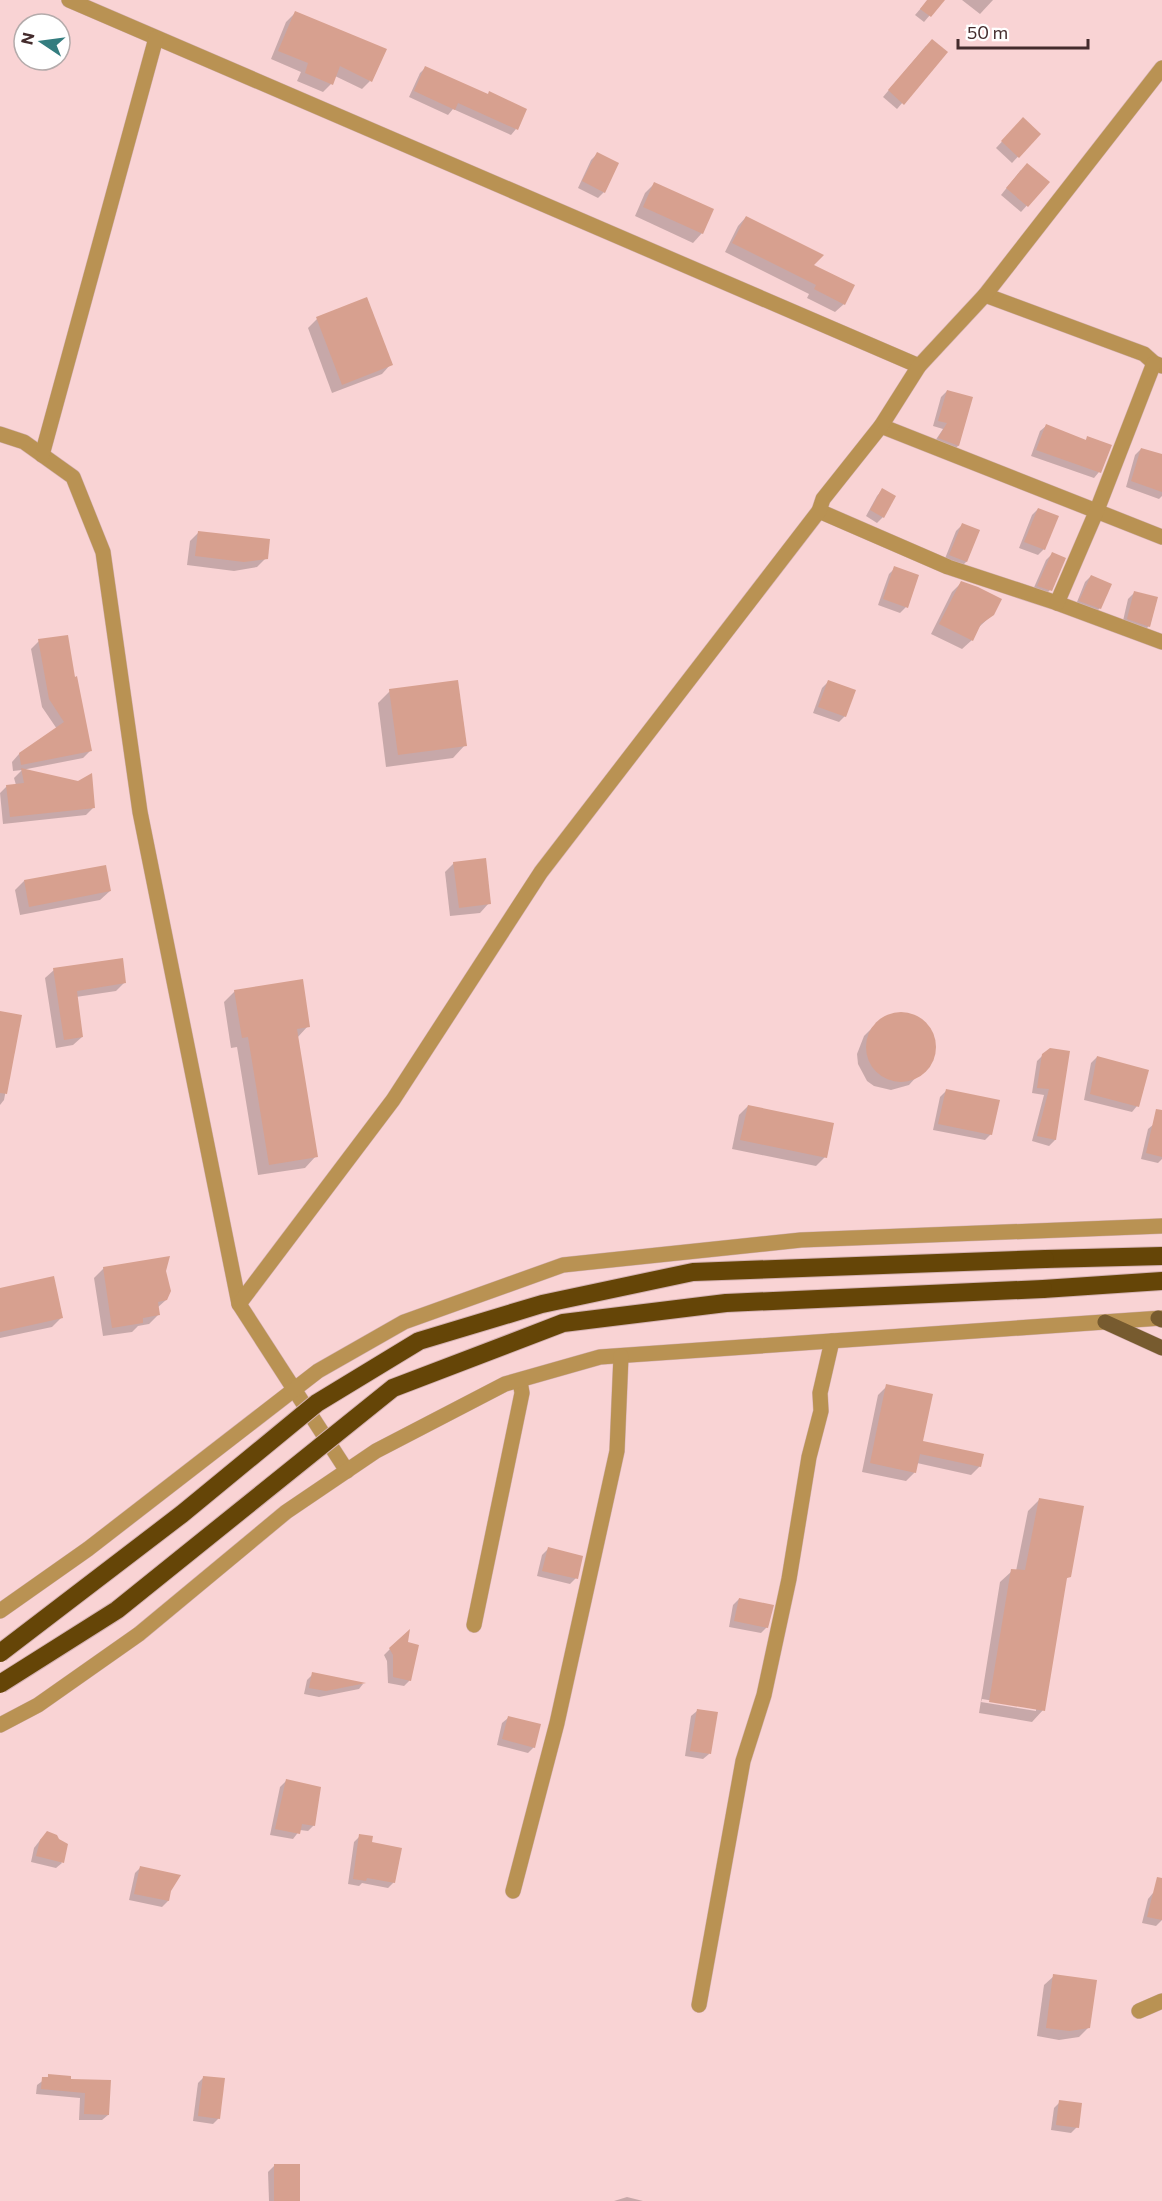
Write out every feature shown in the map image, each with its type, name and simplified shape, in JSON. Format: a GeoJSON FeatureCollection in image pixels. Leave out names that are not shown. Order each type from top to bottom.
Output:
{"type":"FeatureCollection","features":[{"type":"Feature","properties":{"kind":"highway"},"geometry":{"type":"LineString","coordinates":[[0,1653],[182,1515],[317,1403],[419,1341],[542,1304],[693,1272],[1162,1256]]}},
{"type":"Feature","properties":{"kind":"highway"},"geometry":{"type":"LineString","coordinates":[[0,1684],[117,1610],[393,1388],[563,1323],[726,1303],[1043,1289],[1162,1281]]}},
{"type":"Feature","properties":{"kind":"main road"},"geometry":{"type":"LineString","coordinates":[[1105,1322],[1162,1348]]}},
{"type":"Feature","properties":{"kind":"street"},"geometry":{"type":"LineString","coordinates":[[69,0],[919,366]]}},
{"type":"Feature","properties":{"kind":"street"},"geometry":{"type":"LineString","coordinates":[[42,455],[156,38]]}},
{"type":"Feature","properties":{"kind":"street"},"geometry":{"type":"LineString","coordinates":[[239,1304],[393,1100],[541,872],[819,511],[823,499],[881,426],[919,366],[985,295],[1162,68]]}},
{"type":"Feature","properties":{"kind":"street"},"geometry":{"type":"LineString","coordinates":[[985,295],[1144,354],[1158,364],[1057,603]]}},
{"type":"Feature","properties":{"kind":"street"},"geometry":{"type":"LineString","coordinates":[[881,426],[1162,537]]}},
{"type":"Feature","properties":{"kind":"street"},"geometry":{"type":"LineString","coordinates":[[0,434],[24,442],[73,477],[103,552],[140,812],[239,1304],[347,1471]]}},
{"type":"Feature","properties":{"kind":"street"},"geometry":{"type":"LineString","coordinates":[[819,511],[948,567],[1057,603],[1162,642]]}},
{"type":"Feature","properties":{"kind":"street"},"geometry":{"type":"LineString","coordinates":[[0,1611],[88,1549],[318,1371],[405,1322],[563,1265],[801,1240],[1162,1226]]}},
{"type":"Feature","properties":{"kind":"street"},"geometry":{"type":"LineString","coordinates":[[0,1725],[38,1705],[139,1634],[286,1512],[386,1446],[505,1384],[600,1358],[1161,1319]]}},
{"type":"Feature","properties":{"kind":"street"},"geometry":{"type":"LineString","coordinates":[[699,2005],[743,1761],[764,1695],[789,1580],[809,1457],[821,1411],[820,1393],[832,1341]]}},
{"type":"Feature","properties":{"kind":"street"},"geometry":{"type":"LineString","coordinates":[[513,1891],[557,1723],[617,1451],[621,1356]]}},
{"type":"Feature","properties":{"kind":"street"},"geometry":{"type":"LineString","coordinates":[[474,1625],[522,1393],[520,1381],[524,1379]]}},
{"type":"Feature","properties":{"kind":"street"},"geometry":{"type":"LineString","coordinates":[[1139,2011],[1162,2001]]}},
{"type":"Feature","properties":{"kind":"building"},"geometry":{"type":"Polygon","coordinates":[[[927,0],[945,0],[931,17],[920,9],[927,0]]]}},
{"type":"Feature","properties":{"kind":"building"},"geometry":{"type":"Polygon","coordinates":[[[295,11],[387,49],[372,82],[340,66],[333,85],[305,73],[308,63],[278,51],[295,11]]]}},
{"type":"Feature","properties":{"kind":"building"},"geometry":{"type":"Polygon","coordinates":[[[932,39],[948,52],[904,105],[888,90],[932,39]]]}},
{"type":"Feature","properties":{"kind":"building"},"geometry":{"type":"Polygon","coordinates":[[[425,66],[488,94],[489,91],[527,109],[518,130],[458,103],[455,110],[414,91],[425,66]]]}},
{"type":"Feature","properties":{"kind":"building"},"geometry":{"type":"Polygon","coordinates":[[[1023,117],[1041,134],[1019,158],[1001,141],[1023,117]]]}},
{"type":"Feature","properties":{"kind":"building"},"geometry":{"type":"Polygon","coordinates":[[[597,152],[619,163],[605,193],[582,181],[597,152]]]}},
{"type":"Feature","properties":{"kind":"building"},"geometry":{"type":"Polygon","coordinates":[[[1027,163],[1050,182],[1028,207],[1006,188],[1027,163]]]}},
{"type":"Feature","properties":{"kind":"building"},"geometry":{"type":"Polygon","coordinates":[[[654,182],[714,209],[703,234],[643,207],[654,182]]]}},
{"type":"Feature","properties":{"kind":"building"},"geometry":{"type":"Polygon","coordinates":[[[746,216],[824,255],[814,265],[855,285],[845,305],[814,289],[816,285],[732,243],[746,216]]]}},
{"type":"Feature","properties":{"kind":"building"},"geometry":{"type":"Polygon","coordinates":[[[367,297],[393,365],[342,385],[316,317],[367,297]]]}},
{"type":"Feature","properties":{"kind":"building"},"geometry":{"type":"Polygon","coordinates":[[[947,390],[973,397],[959,446],[938,438],[947,423],[938,421],[947,390]]]}},
{"type":"Feature","properties":{"kind":"building"},"geometry":{"type":"Polygon","coordinates":[[[1046,424],[1086,440],[1087,436],[1112,445],[1101,473],[1036,450],[1046,424]]]}},
{"type":"Feature","properties":{"kind":"building"},"geometry":{"type":"Polygon","coordinates":[[[1141,448],[1162,454],[1162,492],[1131,481],[1141,448]]]}},
{"type":"Feature","properties":{"kind":"building"},"geometry":{"type":"Polygon","coordinates":[[[882,488],[896,496],[884,518],[870,510],[882,488]]]}},
{"type":"Feature","properties":{"kind":"building"},"geometry":{"type":"Polygon","coordinates":[[[1038,508],[1059,516],[1045,550],[1024,542],[1038,508]]]}},
{"type":"Feature","properties":{"kind":"building"},"geometry":{"type":"Polygon","coordinates":[[[962,523],[980,530],[967,562],[949,555],[962,523]]]}},
{"type":"Feature","properties":{"kind":"building"},"geometry":{"type":"Polygon","coordinates":[[[198,531],[270,539],[268,559],[244,562],[195,556],[198,531]]]}},
{"type":"Feature","properties":{"kind":"building"},"geometry":{"type":"Polygon","coordinates":[[[1052,552],[1066,558],[1052,591],[1037,586],[1052,552]]]}},
{"type":"Feature","properties":{"kind":"building"},"geometry":{"type":"Polygon","coordinates":[[[894,566],[919,575],[908,608],[883,599],[894,566]]]}},
{"type":"Feature","properties":{"kind":"building"},"geometry":{"type":"Polygon","coordinates":[[[1091,575],[1112,584],[1101,609],[1079,601],[1091,575]]]}},
{"type":"Feature","properties":{"kind":"building"},"geometry":{"type":"Polygon","coordinates":[[[961,581],[1002,599],[994,615],[981,624],[973,641],[939,624],[961,581]]]}},
{"type":"Feature","properties":{"kind":"building"},"geometry":{"type":"Polygon","coordinates":[[[1134,591],[1158,597],[1150,627],[1127,619],[1134,591]]]}},
{"type":"Feature","properties":{"kind":"building"},"geometry":{"type":"Polygon","coordinates":[[[68,635],[92,751],[21,765],[19,753],[64,722],[49,699],[38,639],[68,635]]]}},
{"type":"Feature","properties":{"kind":"building"},"geometry":{"type":"Polygon","coordinates":[[[458,680],[467,746],[398,755],[389,689],[458,680]]]}},
{"type":"Feature","properties":{"kind":"building"},"geometry":{"type":"Polygon","coordinates":[[[828,680],[856,690],[846,717],[818,707],[828,680]]]}},
{"type":"Feature","properties":{"kind":"building"},"geometry":{"type":"Polygon","coordinates":[[[21,768],[78,781],[92,773],[95,808],[10,817],[6,785],[24,783],[21,768]]]}},
{"type":"Feature","properties":{"kind":"building"},"geometry":{"type":"Polygon","coordinates":[[[486,858],[491,904],[459,908],[453,862],[486,858]]]}},
{"type":"Feature","properties":{"kind":"building"},"geometry":{"type":"Polygon","coordinates":[[[106,865],[111,891],[29,907],[24,880],[106,865]]]}},
{"type":"Feature","properties":{"kind":"building"},"geometry":{"type":"Polygon","coordinates":[[[123,958],[126,983],[77,991],[83,1037],[64,1040],[53,968],[123,958]]]}},
{"type":"Feature","properties":{"kind":"building"},"geometry":{"type":"Polygon","coordinates":[[[303,979],[310,1027],[297,1029],[318,1157],[269,1165],[248,1037],[242,1038],[234,990],[303,979]]]}},
{"type":"Feature","properties":{"kind":"building"},"geometry":{"type":"Polygon","coordinates":[[[0,1011],[22,1015],[7,1094],[0,1093],[0,1011]]]}},
{"type":"Feature","properties":{"kind":"building"},"geometry":{"type":"Polygon","coordinates":[[[901,1012],[914,1015],[926,1022],[933,1034],[936,1047],[933,1060],[926,1072],[914,1079],[901,1082],[888,1079],[876,1072],[869,1060],[866,1047],[869,1034],[876,1022],[888,1015],[901,1012]]]}},
{"type":"Feature","properties":{"kind":"building"},"geometry":{"type":"Polygon","coordinates":[[[1050,1048],[1070,1051],[1056,1140],[1037,1136],[1049,1089],[1037,1088],[1042,1054],[1050,1048]]]}},
{"type":"Feature","properties":{"kind":"building"},"geometry":{"type":"Polygon","coordinates":[[[1097,1056],[1149,1070],[1139,1107],[1090,1094],[1097,1056]]]}},
{"type":"Feature","properties":{"kind":"building"},"geometry":{"type":"Polygon","coordinates":[[[946,1089],[1000,1100],[992,1135],[938,1124],[946,1089]]]}},
{"type":"Feature","properties":{"kind":"building"},"geometry":{"type":"Polygon","coordinates":[[[748,1105],[834,1123],[827,1158],[740,1140],[748,1105]]]}},
{"type":"Feature","properties":{"kind":"building"},"geometry":{"type":"Polygon","coordinates":[[[1156,1109],[1162,1110],[1162,1157],[1146,1153],[1156,1109]]]}},
{"type":"Feature","properties":{"kind":"building"},"geometry":{"type":"Polygon","coordinates":[[[170,1256],[166,1271],[171,1291],[167,1300],[158,1302],[160,1315],[143,1318],[143,1323],[112,1328],[103,1267],[170,1256]]]}},
{"type":"Feature","properties":{"kind":"building"},"geometry":{"type":"Polygon","coordinates":[[[54,1276],[63,1318],[0,1332],[0,1288],[54,1276]]]}},
{"type":"Feature","properties":{"kind":"building"},"geometry":{"type":"Polygon","coordinates":[[[886,1384],[933,1394],[923,1441],[984,1454],[981,1467],[920,1454],[916,1473],[870,1463],[886,1384]]]}},
{"type":"Feature","properties":{"kind":"building"},"geometry":{"type":"Polygon","coordinates":[[[1039,1498],[1084,1506],[1071,1577],[1067,1578],[1045,1711],[989,1702],[1011,1569],[1025,1570],[1039,1498]]]}},
{"type":"Feature","properties":{"kind":"building"},"geometry":{"type":"Polygon","coordinates":[[[548,1547],[583,1556],[578,1579],[542,1571],[548,1547]]]}},
{"type":"Feature","properties":{"kind":"building"},"geometry":{"type":"Polygon","coordinates":[[[739,1598],[774,1605],[768,1628],[734,1621],[739,1598]]]}},
{"type":"Feature","properties":{"kind":"building"},"geometry":{"type":"Polygon","coordinates":[[[410,1629],[408,1642],[419,1645],[411,1681],[393,1677],[393,1655],[389,1648],[410,1629]]]}},
{"type":"Feature","properties":{"kind":"building"},"geometry":{"type":"Polygon","coordinates":[[[312,1672],[366,1683],[326,1691],[309,1688],[312,1672]]]}},
{"type":"Feature","properties":{"kind":"building"},"geometry":{"type":"Polygon","coordinates":[[[697,1709],[718,1712],[711,1754],[690,1751],[697,1709]]]}},
{"type":"Feature","properties":{"kind":"building"},"geometry":{"type":"Polygon","coordinates":[[[508,1716],[541,1724],[535,1748],[502,1739],[508,1716]]]}},
{"type":"Feature","properties":{"kind":"building"},"geometry":{"type":"Polygon","coordinates":[[[286,1779],[321,1787],[315,1826],[302,1824],[300,1834],[275,1829],[286,1779]]]}},
{"type":"Feature","properties":{"kind":"building"},"geometry":{"type":"Polygon","coordinates":[[[47,1831],[57,1835],[59,1839],[68,1844],[64,1863],[36,1856],[40,1840],[47,1831]]]}},
{"type":"Feature","properties":{"kind":"building"},"geometry":{"type":"Polygon","coordinates":[[[359,1834],[373,1836],[372,1842],[402,1848],[395,1883],[367,1878],[366,1881],[353,1879],[359,1834]]]}},
{"type":"Feature","properties":{"kind":"building"},"geometry":{"type":"Polygon","coordinates":[[[140,1866],[181,1875],[171,1891],[169,1901],[134,1894],[140,1866]]]}},
{"type":"Feature","properties":{"kind":"building"},"geometry":{"type":"Polygon","coordinates":[[[1157,1877],[1162,1878],[1162,1920],[1147,1917],[1157,1877]]]}},
{"type":"Feature","properties":{"kind":"building"},"geometry":{"type":"Polygon","coordinates":[[[1053,1974],[1097,1980],[1090,2028],[1069,2031],[1046,2028],[1053,1974]]]}},
{"type":"Feature","properties":{"kind":"building"},"geometry":{"type":"Polygon","coordinates":[[[48,2074],[71,2076],[71,2079],[111,2080],[109,2115],[84,2114],[85,2093],[41,2089],[42,2077],[48,2077],[48,2074]]]}},
{"type":"Feature","properties":{"kind":"building"},"geometry":{"type":"Polygon","coordinates":[[[203,2076],[225,2078],[220,2119],[198,2116],[203,2076]]]}},
{"type":"Feature","properties":{"kind":"building"},"geometry":{"type":"Polygon","coordinates":[[[1059,2100],[1082,2103],[1079,2128],[1056,2125],[1059,2100]]]}},
{"type":"Feature","properties":{"kind":"building"},"geometry":{"type":"Polygon","coordinates":[[[274,2164],[300,2164],[300,2201],[274,2201],[274,2164]]]}}]}
